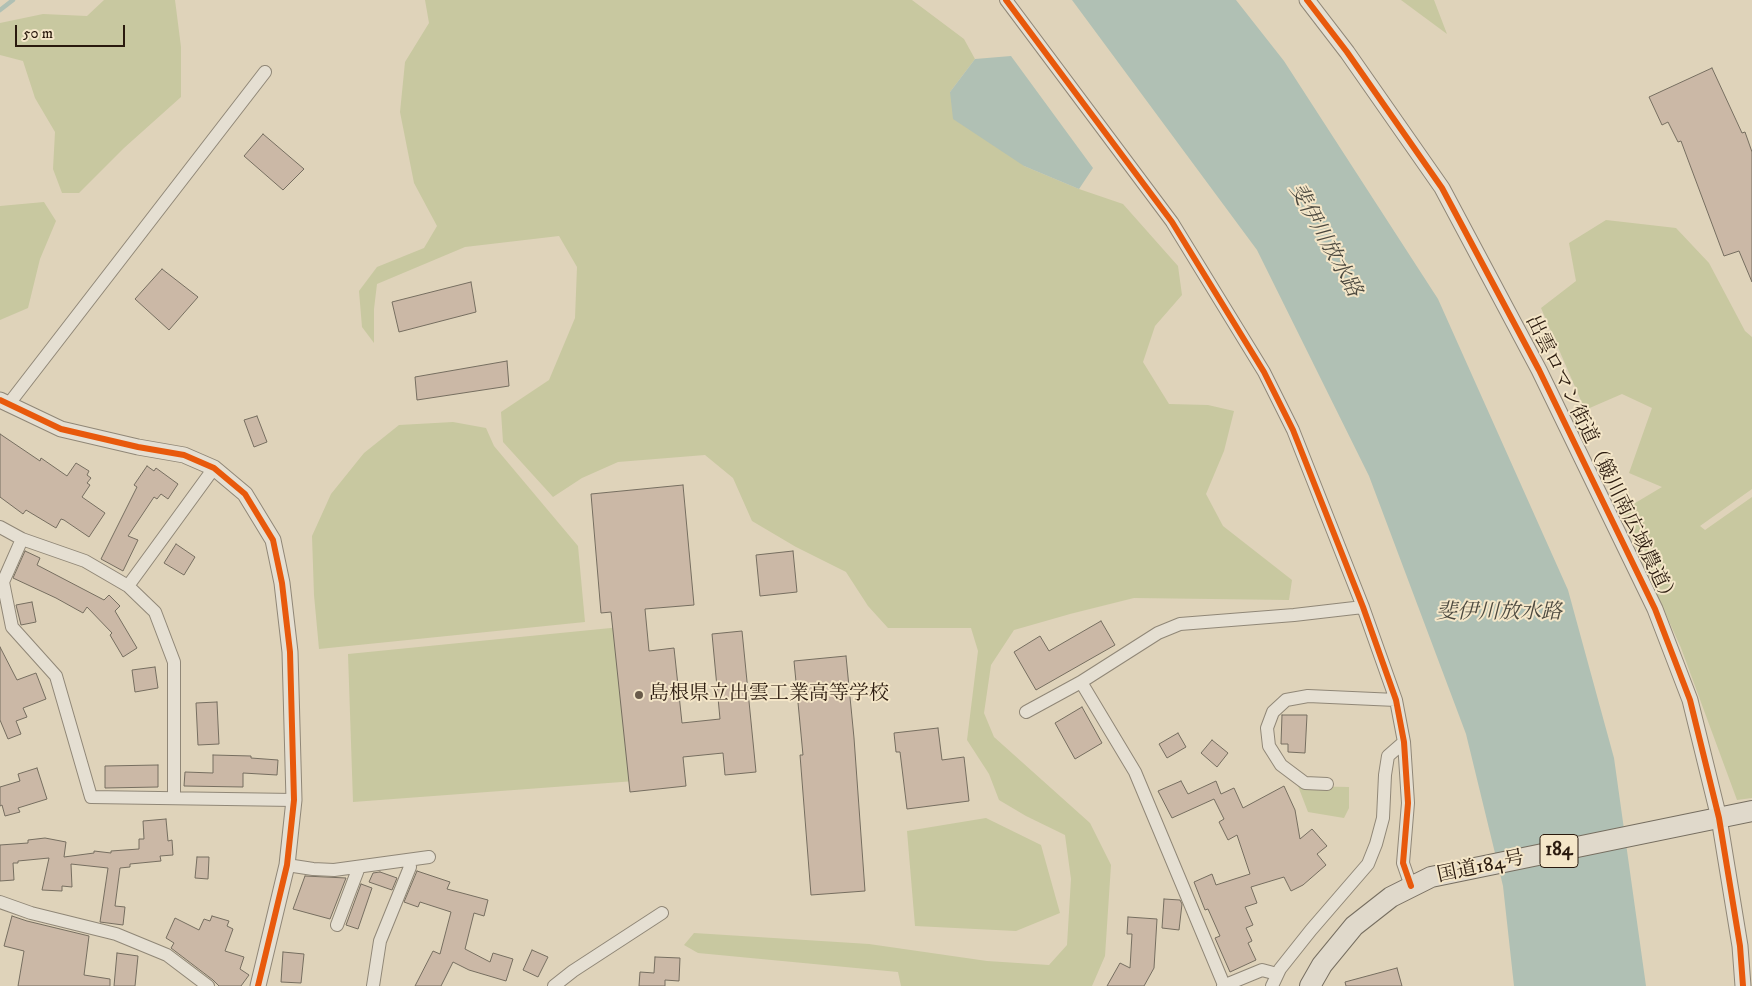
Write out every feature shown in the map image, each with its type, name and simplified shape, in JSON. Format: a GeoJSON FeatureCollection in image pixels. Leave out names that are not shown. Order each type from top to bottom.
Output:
{"type":"FeatureCollection","features":[{"type":"Feature","properties":{"kind":"highway","name":"国道184号"},"geometry":{"type":"LineString","coordinates":[[1310,986],[1322,965],[1354,926],[1391,897],[1431,878],[1752,811]]}},
{"type":"Feature","properties":{"kind":"street"},"geometry":{"type":"LineString","coordinates":[[1006,0],[1172,222],[1264,372],[1293,430],[1363,607],[1396,700],[1404,742],[1408,803],[1403,863],[1411,886]]}},
{"type":"Feature","properties":{"kind":"street","name":"出雲ロマン街道（簸川南広域農道）"},"geometry":{"type":"LineString","coordinates":[[1307,0],[1347,52],[1442,188],[1539,370],[1655,609],[1690,700],[1719,818],[1740,946],[1743,986]]}},
{"type":"Feature","properties":{"kind":"street"},"geometry":{"type":"LineString","coordinates":[[258,986],[287,865],[294,800],[290,652],[282,583],[273,540],[246,494],[214,468],[184,455],[138,448],[61,429],[4,403],[265,72]]}},
{"type":"Feature","properties":{"kind":"street"},"geometry":{"type":"LineString","coordinates":[[128,586],[214,468]]}},
{"type":"Feature","properties":{"kind":"street"},"geometry":{"type":"LineString","coordinates":[[0,527],[22,539],[85,561],[128,586],[155,612],[174,662],[174,798]]}},
{"type":"Feature","properties":{"kind":"street"},"geometry":{"type":"LineString","coordinates":[[22,539],[3,582],[12,628],[56,676],[91,798],[294,800]]}},
{"type":"Feature","properties":{"kind":"street"},"geometry":{"type":"LineString","coordinates":[[1026,712],[1081,682],[1158,633],[1180,624],[1294,615],[1363,607]]}},
{"type":"Feature","properties":{"kind":"street"},"geometry":{"type":"LineString","coordinates":[[1081,682],[1135,772],[1224,986],[1262,970],[1274,980],[1280,969],[1310,930],[1368,864],[1383,818],[1388,756],[1404,742]]}},
{"type":"Feature","properties":{"kind":"street"},"geometry":{"type":"LineString","coordinates":[[1327,784],[1305,783],[1280,765],[1269,746],[1267,728],[1273,712],[1286,700],[1308,696],[1396,700]]}},
{"type":"Feature","properties":{"kind":"street"},"geometry":{"type":"LineString","coordinates":[[287,865],[334,870],[429,857]]}},
{"type":"Feature","properties":{"kind":"street"},"geometry":{"type":"LineString","coordinates":[[373,986],[380,941],[410,867],[409,860]]}},
{"type":"Feature","properties":{"kind":"street"},"geometry":{"type":"LineString","coordinates":[[336,925],[359,866]]}},
{"type":"Feature","properties":{"kind":"street"},"geometry":{"type":"LineString","coordinates":[[0,902],[31,913],[116,934],[167,954],[208,986]]}},
{"type":"Feature","properties":{"kind":"street"},"geometry":{"type":"LineString","coordinates":[[554,986],[573,971],[662,913]]}},
{"type":"Feature","properties":{"kind":"green space"},"geometry":{"type":"Polygon","coordinates":[[[104,0],[175,0],[181,47],[181,97],[124,148],[79,193],[62,193],[53,169],[55,132],[35,98],[23,61],[0,55],[0,23],[43,14],[87,16],[104,0]]]}},
{"type":"Feature","properties":{"kind":"green space"},"geometry":{"type":"Polygon","coordinates":[[[425,0],[912,0],[964,39],[975,59],[950,92],[1024,166],[1079,189],[1123,204],[1178,266],[1182,295],[1155,326],[1143,362],[1169,404],[1208,405],[1234,411],[1224,451],[1206,494],[1223,526],[1292,580],[1289,600],[1134,598],[1070,614],[1014,630],[991,665],[984,713],[994,737],[1090,823],[1111,865],[1105,956],[1092,986],[901,986],[898,972],[698,953],[684,945],[694,933],[869,944],[987,961],[1049,965],[1067,945],[1071,879],[1065,835],[999,800],[989,774],[967,740],[978,651],[971,628],[888,628],[868,606],[846,572],[796,547],[752,521],[733,478],[705,455],[618,462],[582,478],[553,497],[503,442],[501,412],[549,380],[575,318],[577,267],[559,236],[465,247],[377,284],[374,309],[374,343],[362,327],[359,291],[377,267],[424,248],[437,226],[414,183],[400,112],[405,62],[429,23],[425,0]]]}},
{"type":"Feature","properties":{"kind":"green space"},"geometry":{"type":"Polygon","coordinates":[[[1401,0],[1434,0],[1447,34],[1401,0]]]}},
{"type":"Feature","properties":{"kind":"green space"},"geometry":{"type":"Polygon","coordinates":[[[44,202],[56,221],[40,259],[28,308],[0,320],[0,206],[44,202]]]}},
{"type":"Feature","properties":{"kind":"green space"},"geometry":{"type":"Polygon","coordinates":[[[1606,220],[1676,228],[1709,263],[1745,331],[1752,337],[1752,489],[1700,526],[1705,530],[1752,497],[1752,798],[1737,800],[1681,648],[1620,512],[1662,487],[1629,473],[1652,408],[1622,394],[1585,410],[1541,308],[1576,281],[1569,243],[1606,220]]]}},
{"type":"Feature","properties":{"kind":"green space"},"geometry":{"type":"Polygon","coordinates":[[[453,422],[486,428],[494,446],[578,546],[585,622],[319,649],[314,595],[312,536],[331,494],[364,453],[399,425],[453,422]]]}},
{"type":"Feature","properties":{"kind":"green space"},"geometry":{"type":"Polygon","coordinates":[[[621,627],[635,781],[353,802],[348,654],[621,627]]]}},
{"type":"Feature","properties":{"kind":"green space"},"geometry":{"type":"Polygon","coordinates":[[[1298,786],[1349,787],[1349,808],[1344,818],[1308,812],[1298,786]]]}},
{"type":"Feature","properties":{"kind":"green space"},"geometry":{"type":"Polygon","coordinates":[[[986,818],[1041,845],[1060,913],[1016,931],[915,926],[907,831],[986,818]]]}},
{"type":"Feature","properties":{"kind":"water","name":"斐伊川放水路"},"geometry":{"type":"Polygon","coordinates":[[[1072,0],[1236,0],[1284,61],[1438,299],[1568,590],[1614,758],[1646,986],[1514,986],[1503,886],[1466,734],[1369,476],[1257,250],[1072,0]]]}},
{"type":"Feature","properties":{"kind":"water"},"geometry":{"type":"Polygon","coordinates":[[[1011,56],[1093,168],[1079,189],[1024,166],[953,119],[950,92],[975,59],[1011,56]]]}},
{"type":"Feature","properties":{"kind":"building"},"geometry":{"type":"Polygon","coordinates":[[[1712,68],[1742,133],[1745,132],[1752,152],[1752,282],[1739,251],[1724,256],[1681,141],[1678,142],[1668,122],[1662,125],[1649,97],[1712,68]]]}},
{"type":"Feature","properties":{"kind":"building"},"geometry":{"type":"Polygon","coordinates":[[[263,134],[304,169],[283,190],[244,156],[263,134]]]}},
{"type":"Feature","properties":{"kind":"building"},"geometry":{"type":"Polygon","coordinates":[[[162,269],[198,297],[169,330],[135,299],[162,269]]]}},
{"type":"Feature","properties":{"kind":"building"},"geometry":{"type":"Polygon","coordinates":[[[471,282],[476,312],[399,332],[392,302],[471,282]]]}},
{"type":"Feature","properties":{"kind":"building"},"geometry":{"type":"Polygon","coordinates":[[[507,361],[509,386],[417,400],[415,377],[507,361]]]}},
{"type":"Feature","properties":{"kind":"building"},"geometry":{"type":"Polygon","coordinates":[[[257,416],[267,442],[254,447],[244,420],[257,416]]]}},
{"type":"Feature","properties":{"kind":"building"},"geometry":{"type":"Polygon","coordinates":[[[0,434],[40,461],[41,458],[67,476],[76,463],[89,471],[87,475],[91,478],[87,483],[90,485],[82,497],[105,513],[89,537],[64,520],[61,519],[56,528],[26,510],[23,514],[0,497],[0,434]]]}},
{"type":"Feature","properties":{"kind":"building"},"geometry":{"type":"Polygon","coordinates":[[[147,466],[154,471],[156,468],[178,484],[168,499],[161,494],[157,499],[154,497],[128,536],[138,540],[123,571],[101,559],[137,487],[134,485],[147,466]]]}},
{"type":"Feature","properties":{"kind":"building"},"geometry":{"type":"Polygon","coordinates":[[[683,485],[694,605],[645,609],[649,651],[674,648],[682,723],[720,719],[712,634],[742,631],[756,772],[725,775],[723,753],[683,757],[686,786],[630,792],[611,612],[601,613],[591,494],[683,485]]]}},
{"type":"Feature","properties":{"kind":"building"},"geometry":{"type":"Polygon","coordinates":[[[176,544],[195,557],[184,575],[164,563],[176,544]]]}},
{"type":"Feature","properties":{"kind":"building"},"geometry":{"type":"Polygon","coordinates":[[[25,551],[40,558],[37,565],[104,600],[109,595],[120,606],[115,611],[137,648],[123,657],[110,635],[112,633],[87,607],[83,613],[13,578],[25,551]]]}},
{"type":"Feature","properties":{"kind":"building"},"geometry":{"type":"Polygon","coordinates":[[[793,551],[797,592],[760,596],[756,555],[793,551]]]}},
{"type":"Feature","properties":{"kind":"building"},"geometry":{"type":"Polygon","coordinates":[[[32,602],[36,622],[21,625],[16,605],[32,602]]]}},
{"type":"Feature","properties":{"kind":"building"},"geometry":{"type":"Polygon","coordinates":[[[1101,621],[1115,645],[1036,690],[1014,652],[1040,636],[1049,651],[1101,621]]]}},
{"type":"Feature","properties":{"kind":"building"},"geometry":{"type":"Polygon","coordinates":[[[0,647],[17,680],[36,673],[46,699],[23,708],[27,717],[16,721],[21,734],[8,739],[0,720],[0,647]]]}},
{"type":"Feature","properties":{"kind":"building"},"geometry":{"type":"Polygon","coordinates":[[[846,656],[865,891],[811,895],[800,755],[803,755],[794,661],[846,656]]]}},
{"type":"Feature","properties":{"kind":"building"},"geometry":{"type":"Polygon","coordinates":[[[155,667],[158,688],[135,692],[132,670],[155,667]]]}},
{"type":"Feature","properties":{"kind":"building"},"geometry":{"type":"Polygon","coordinates":[[[217,702],[219,744],[198,745],[196,703],[217,702]]]}},
{"type":"Feature","properties":{"kind":"building"},"geometry":{"type":"Polygon","coordinates":[[[1082,707],[1102,743],[1075,759],[1055,723],[1082,707]]]}},
{"type":"Feature","properties":{"kind":"building"},"geometry":{"type":"Polygon","coordinates":[[[1282,715],[1307,715],[1305,753],[1288,752],[1288,744],[1281,744],[1282,715]]]}},
{"type":"Feature","properties":{"kind":"building"},"geometry":{"type":"Polygon","coordinates":[[[938,728],[942,760],[964,757],[969,801],[907,809],[900,752],[896,752],[894,733],[938,728]]]}},
{"type":"Feature","properties":{"kind":"building"},"geometry":{"type":"Polygon","coordinates":[[[1178,733],[1186,747],[1167,758],[1159,744],[1178,733]]]}},
{"type":"Feature","properties":{"kind":"building"},"geometry":{"type":"Polygon","coordinates":[[[1212,740],[1228,753],[1217,767],[1201,753],[1212,740]]]}},
{"type":"Feature","properties":{"kind":"building"},"geometry":{"type":"Polygon","coordinates":[[[213,755],[251,756],[251,758],[278,760],[277,775],[243,773],[243,787],[184,786],[185,772],[213,773],[213,755]]]}},
{"type":"Feature","properties":{"kind":"building"},"geometry":{"type":"Polygon","coordinates":[[[158,765],[158,787],[105,788],[105,766],[158,765]]]}},
{"type":"Feature","properties":{"kind":"building"},"geometry":{"type":"Polygon","coordinates":[[[37,768],[47,799],[18,808],[20,812],[5,816],[2,805],[0,806],[0,787],[20,781],[18,774],[37,768]]]}},
{"type":"Feature","properties":{"kind":"building"},"geometry":{"type":"Polygon","coordinates":[[[1181,781],[1188,794],[1216,781],[1221,794],[1234,788],[1243,808],[1284,786],[1295,810],[1300,839],[1312,829],[1327,846],[1317,854],[1326,865],[1303,885],[1291,891],[1284,877],[1251,887],[1257,903],[1245,907],[1253,925],[1246,928],[1252,941],[1248,943],[1256,960],[1230,972],[1215,938],[1220,936],[1208,909],[1205,910],[1194,882],[1212,874],[1216,885],[1250,874],[1237,835],[1228,840],[1219,822],[1224,819],[1214,799],[1172,818],[1158,791],[1181,781]]]}},
{"type":"Feature","properties":{"kind":"building"},"geometry":{"type":"Polygon","coordinates":[[[166,819],[168,841],[172,840],[173,855],[160,856],[161,861],[130,864],[130,867],[120,868],[115,906],[125,907],[123,925],[100,922],[108,868],[71,864],[72,887],[62,886],[62,891],[42,890],[49,858],[18,861],[18,863],[13,863],[14,880],[0,881],[0,845],[28,843],[28,840],[45,838],[66,842],[64,857],[94,853],[94,851],[111,853],[111,851],[139,849],[139,839],[144,839],[143,821],[166,819]]]}},
{"type":"Feature","properties":{"kind":"building"},"geometry":{"type":"Polygon","coordinates":[[[197,857],[209,857],[208,879],[195,878],[197,857]]]}},
{"type":"Feature","properties":{"kind":"building"},"geometry":{"type":"Polygon","coordinates":[[[417,871],[450,882],[447,889],[488,900],[484,916],[474,913],[465,949],[490,962],[493,953],[513,959],[506,981],[469,970],[453,962],[441,986],[415,986],[433,951],[440,954],[451,912],[420,902],[418,907],[404,902],[417,871]]]}},
{"type":"Feature","properties":{"kind":"building"},"geometry":{"type":"Polygon","coordinates":[[[380,872],[397,878],[392,890],[369,882],[373,873],[380,872]]]}},
{"type":"Feature","properties":{"kind":"building"},"geometry":{"type":"Polygon","coordinates":[[[305,876],[346,878],[330,919],[293,909],[305,876]]]}},
{"type":"Feature","properties":{"kind":"building"},"geometry":{"type":"Polygon","coordinates":[[[361,884],[372,888],[358,929],[346,925],[361,884]]]}},
{"type":"Feature","properties":{"kind":"building"},"geometry":{"type":"Polygon","coordinates":[[[1164,899],[1180,900],[1182,904],[1179,930],[1162,928],[1164,899]]]}},
{"type":"Feature","properties":{"kind":"building"},"geometry":{"type":"Polygon","coordinates":[[[12,916],[89,936],[84,975],[110,979],[110,986],[18,986],[24,951],[4,946],[12,916]]]}},
{"type":"Feature","properties":{"kind":"building"},"geometry":{"type":"Polygon","coordinates":[[[212,916],[229,921],[227,926],[233,929],[225,951],[244,957],[240,969],[249,975],[241,986],[219,986],[171,948],[174,943],[166,938],[175,918],[199,930],[204,919],[210,921],[212,916]]]}},
{"type":"Feature","properties":{"kind":"building"},"geometry":{"type":"Polygon","coordinates":[[[1128,917],[1157,919],[1154,968],[1144,986],[1107,986],[1120,963],[1130,968],[1132,934],[1127,934],[1128,917]]]}},
{"type":"Feature","properties":{"kind":"building"},"geometry":{"type":"Polygon","coordinates":[[[532,950],[548,957],[538,977],[523,970],[532,950]]]}},
{"type":"Feature","properties":{"kind":"building"},"geometry":{"type":"Polygon","coordinates":[[[283,952],[304,954],[301,983],[281,982],[283,952]]]}},
{"type":"Feature","properties":{"kind":"building"},"geometry":{"type":"Polygon","coordinates":[[[117,953],[138,956],[135,986],[114,986],[117,953]]]}},
{"type":"Feature","properties":{"kind":"building"},"geometry":{"type":"Polygon","coordinates":[[[655,957],[680,958],[679,981],[665,980],[665,986],[639,986],[640,972],[654,973],[655,957]]]}},
{"type":"Feature","properties":{"kind":"building"},"geometry":{"type":"Polygon","coordinates":[[[1397,968],[1402,986],[1346,986],[1345,982],[1397,968]]]}},
{"type":"Feature","properties":{"kind":"waterway"},"geometry":{"type":"LineString","coordinates":[[0,10],[13,0]]}},
{"type":"Feature","properties":{"kind":"cycle path"},"geometry":{"type":"LineString","coordinates":[[1006,0],[1172,222],[1264,372],[1293,430],[1363,607],[1396,700],[1404,742],[1408,803],[1403,863],[1411,886]]}},
{"type":"Feature","properties":{"kind":"cycle path"},"geometry":{"type":"LineString","coordinates":[[1307,0],[1347,52],[1442,188],[1539,370],[1655,609],[1690,700],[1719,818],[1740,946],[1743,986]]}},
{"type":"Feature","properties":{"kind":"cycle path"},"geometry":{"type":"LineString","coordinates":[[0,400],[61,429],[138,447],[184,455],[214,468],[245,494],[273,540],[282,583],[290,652],[294,800],[287,865],[258,986]]}},
{"type":"Feature","properties":{"kind":"place","name":"島根県立出雲工業高等学校"},"geometry":{"type":"Point","coordinates":[639,695]}}]}
